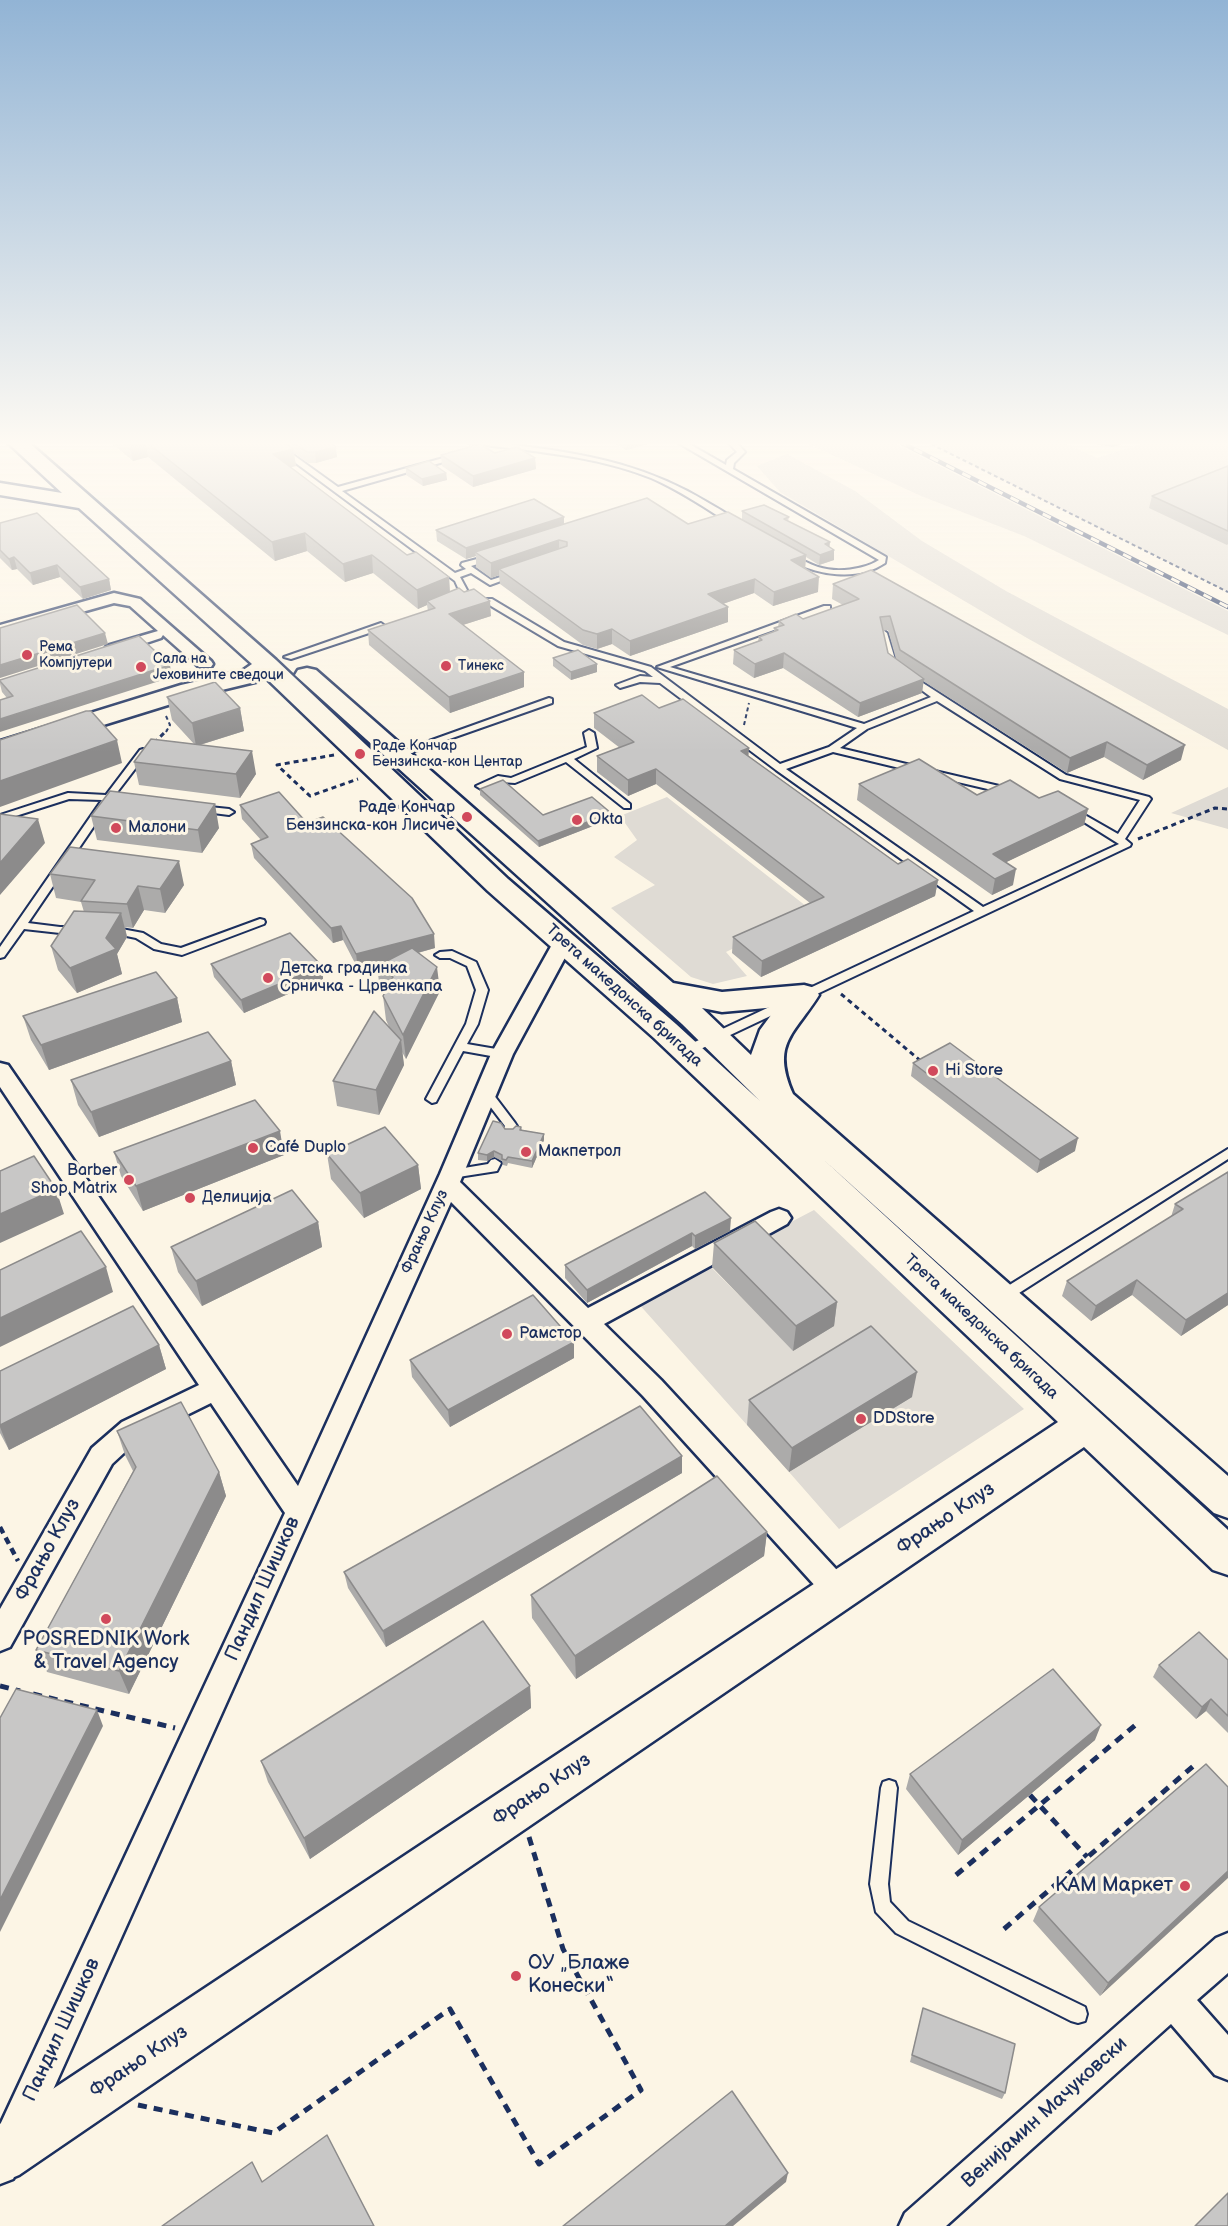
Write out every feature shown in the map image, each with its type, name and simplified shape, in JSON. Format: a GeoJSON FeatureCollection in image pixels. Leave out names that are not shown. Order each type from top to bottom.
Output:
{"type":"FeatureCollection","features":[{"type":"Feature","properties":{"kind":"street","name":"Трета македонска бригада"},"geometry":{"type":"LineString","coordinates":[[132,545],[236,637],[277,661],[398,754],[512,859],[663,991],[700,1044],[1085,1425],[1228,1557]]}},
{"type":"Feature","properties":{"kind":"street","name":"Трета македонска бригада"},"geometry":{"type":"LineString","coordinates":[[155,545],[187,571],[277,661],[295,693],[498,885],[559,947],[780,1101],[1228,1501]]}},
{"type":"Feature","properties":{"kind":"street"},"geometry":{"type":"LineString","coordinates":[[0,630],[114,598],[135,602],[209,674],[250,676],[277,661]]}},
{"type":"Feature","properties":{"kind":"street"},"geometry":{"type":"LineString","coordinates":[[99,653],[155,635]]}},
{"type":"Feature","properties":{"kind":"street"},"geometry":{"type":"LineString","coordinates":[[190,690],[233,660],[236,637]]}},
{"type":"Feature","properties":{"kind":"street"},"geometry":{"type":"LineString","coordinates":[[190,690],[209,674]]}},
{"type":"Feature","properties":{"kind":"street"},"geometry":{"type":"LineString","coordinates":[[0,749],[190,690],[252,686],[295,693]]}},
{"type":"Feature","properties":{"kind":"street","name":"Фрањо Клуз"},"geometry":{"type":"LineString","coordinates":[[300,1512],[450,1179],[502,1054],[559,947]]}},
{"type":"Feature","properties":{"kind":"street"},"geometry":{"type":"LineString","coordinates":[[663,991],[722,1002],[816,989]]}},
{"type":"Feature","properties":{"kind":"street"},"geometry":{"type":"LineString","coordinates":[[780,1101],[765,1067],[768,1041],[782,1022],[816,989]]}},
{"type":"Feature","properties":{"kind":"street","name":"Пандил Шишков"},"geometry":{"type":"LineString","coordinates":[[0,1070],[300,1512],[2,2158]]}},
{"type":"Feature","properties":{"kind":"street"},"geometry":{"type":"LineString","coordinates":[[450,1179],[587,1321],[838,1591]]}},
{"type":"Feature","properties":{"kind":"street"},"geometry":{"type":"LineString","coordinates":[[587,1321],[779,1218]]}},
{"type":"Feature","properties":{"kind":"street","name":"Фрањо Клуз"},"geometry":{"type":"LineString","coordinates":[[0,1637],[102,1456],[131,1430],[217,1388]]}},
{"type":"Feature","properties":{"kind":"street","name":"Фрањо Клуз"},"geometry":{"type":"LineString","coordinates":[[2,2158],[90,2095],[1085,1425]]}},
{"type":"Feature","properties":{"kind":"street","name":"Венијамин Мачуковски"},"geometry":{"type":"LineString","coordinates":[[918,2226],[1228,1950]]}},
{"type":"Feature","properties":{"kind":"street"},"geometry":{"type":"LineString","coordinates":[[1173,1999],[1228,2062]]}},
{"type":"Feature","properties":{"kind":"lane"},"geometry":{"type":"LineString","coordinates":[[412,545],[459,580],[463,590],[456,599],[446,605]]}},
{"type":"Feature","properties":{"kind":"lane"},"geometry":{"type":"LineString","coordinates":[[788,555],[820,570],[837,573],[852,573],[881,562],[883,559],[859,545]]}},
{"type":"Feature","properties":{"kind":"lane"},"geometry":{"type":"LineString","coordinates":[[498,554],[465,565],[489,582],[521,572]]}},
{"type":"Feature","properties":{"kind":"lane"},"geometry":{"type":"LineString","coordinates":[[454,576],[472,570]]}},
{"type":"Feature","properties":{"kind":"lane"},"geometry":{"type":"LineString","coordinates":[[489,601],[561,644],[648,669],[741,741],[981,911]]}},
{"type":"Feature","properties":{"kind":"lane"},"geometry":{"type":"LineString","coordinates":[[648,669],[661,667],[827,608]]}},
{"type":"Feature","properties":{"kind":"lane"},"geometry":{"type":"LineString","coordinates":[[277,661],[386,624]]}},
{"type":"Feature","properties":{"kind":"lane"},"geometry":{"type":"LineString","coordinates":[[700,1044],[1123,842],[1146,799],[1063,777],[938,698],[892,667],[884,633]]}},
{"type":"Feature","properties":{"kind":"lane"},"geometry":{"type":"LineString","coordinates":[[661,667],[864,727]]}},
{"type":"Feature","properties":{"kind":"lane"},"geometry":{"type":"LineString","coordinates":[[620,685],[640,679],[662,680]]}},
{"type":"Feature","properties":{"kind":"lane"},"geometry":{"type":"LineString","coordinates":[[779,768],[832,749],[864,727],[938,698]]}},
{"type":"Feature","properties":{"kind":"lane"},"geometry":{"type":"LineString","coordinates":[[398,754],[549,701]]}},
{"type":"Feature","properties":{"kind":"lane"},"geometry":{"type":"LineString","coordinates":[[481,786],[498,779],[512,782],[592,748],[589,733]]}},
{"type":"Feature","properties":{"kind":"lane"},"geometry":{"type":"LineString","coordinates":[[832,749],[1024,795]]}},
{"type":"Feature","properties":{"kind":"lane"},"geometry":{"type":"LineString","coordinates":[[0,955],[108,797],[144,751]]}},
{"type":"Feature","properties":{"kind":"lane"},"geometry":{"type":"LineString","coordinates":[[567,759],[627,806]]}},
{"type":"Feature","properties":{"kind":"lane"},"geometry":{"type":"LineString","coordinates":[[0,818],[68,796],[130,800]]}},
{"type":"Feature","properties":{"kind":"lane"},"geometry":{"type":"LineString","coordinates":[[185,807],[229,812]]}},
{"type":"Feature","properties":{"kind":"lane"},"geometry":{"type":"LineString","coordinates":[[1068,809],[1123,842]]}},
{"type":"Feature","properties":{"kind":"lane"},"geometry":{"type":"LineString","coordinates":[[21,925],[60,930],[92,928],[132,933],[158,947],[182,952],[260,922]]}},
{"type":"Feature","properties":{"kind":"lane"},"geometry":{"type":"LineString","coordinates":[[432,1099],[472,1024],[482,990],[472,964],[452,954],[440,955]]}},
{"type":"Feature","properties":{"kind":"lane"},"geometry":{"type":"LineString","coordinates":[[460,1047],[502,1054]]}},
{"type":"Feature","properties":{"kind":"lane"},"geometry":{"type":"LineString","coordinates":[[486,1093],[512,1126],[509,1130]]}},
{"type":"Feature","properties":{"kind":"lane"},"geometry":{"type":"LineString","coordinates":[[999,1298],[1228,1153]]}},
{"type":"Feature","properties":{"kind":"lane"},"geometry":{"type":"LineString","coordinates":[[450,1179],[493,1168],[495,1163]]}},
{"type":"Feature","properties":{"kind":"lane"},"geometry":{"type":"LineString","coordinates":[[888,1788],[879,1884],[882,1906],[902,1928],[1078,2014]]}},
{"type":"Feature","properties":{"kind":"path"},"geometry":{"type":"LineString","coordinates":[[1133,545],[1228,592]]}},
{"type":"Feature","properties":{"kind":"path"},"geometry":{"type":"LineString","coordinates":[[741,741],[751,694]]}},
{"type":"Feature","properties":{"kind":"path"},"geometry":{"type":"LineString","coordinates":[[144,751],[165,734],[170,725],[167,717],[151,702]]}},
{"type":"Feature","properties":{"kind":"path"},"geometry":{"type":"LineString","coordinates":[[343,753],[277,765],[310,796],[367,776]]}},
{"type":"Feature","properties":{"kind":"path"},"geometry":{"type":"LineString","coordinates":[[1123,842],[1215,808],[1228,809]]}},
{"type":"Feature","properties":{"kind":"path"},"geometry":{"type":"LineString","coordinates":[[816,989],[927,1067]]}},
{"type":"Feature","properties":{"kind":"path"},"geometry":{"type":"LineString","coordinates":[[0,1527],[30,1583]]}},
{"type":"Feature","properties":{"kind":"path"},"geometry":{"type":"LineString","coordinates":[[0,1686],[199,1733]]}},
{"type":"Feature","properties":{"kind":"path"},"geometry":{"type":"LineString","coordinates":[[956,1875],[1139,1722]]}},
{"type":"Feature","properties":{"kind":"path"},"geometry":{"type":"LineString","coordinates":[[1004,1929],[1198,1762]]}},
{"type":"Feature","properties":{"kind":"path"},"geometry":{"type":"LineString","coordinates":[[1030,1795],[1088,1857]]}},
{"type":"Feature","properties":{"kind":"path"},"geometry":{"type":"LineString","coordinates":[[90,2095],[273,2133],[450,2009],[539,2164],[641,2090],[563,1949],[539,1877],[521,1805]]}},
{"type":"Feature","properties":{"kind":"shaded area"},"geometry":{"type":"Polygon","coordinates":[[[869,545],[929,545],[1006,591],[1228,709],[1228,750],[1027,638],[869,545]]]}},
{"type":"Feature","properties":{"kind":"shaded area"},"geometry":{"type":"Polygon","coordinates":[[[1042,545],[1097,545],[1228,611],[1228,635],[1042,545]]]}},
{"type":"Feature","properties":{"kind":"shaded area"},"geometry":{"type":"Polygon","coordinates":[[[1133,545],[1228,545],[1228,592],[1133,545]]]}},
{"type":"Feature","properties":{"kind":"shaded area"},"geometry":{"type":"Polygon","coordinates":[[[1228,787],[1228,829],[1171,813],[1228,787]]]}},
{"type":"Feature","properties":{"kind":"shaded area"},"geometry":{"type":"Polygon","coordinates":[[[667,797],[811,910],[726,952],[747,976],[713,984],[691,977],[611,908],[655,885],[614,857],[637,840],[620,816],[667,797]]]}},
{"type":"Feature","properties":{"kind":"shaded area"},"geometry":{"type":"Polygon","coordinates":[[[814,1210],[1024,1409],[839,1529],[789,1472],[911,1396],[867,1351],[747,1425],[637,1302],[706,1264],[794,1351],[751,1243],[814,1210]]]}},
{"type":"Feature","properties":{"kind":"building"},"geometry":{"type":"Polygon","coordinates":[[[0,545],[72,545],[109,579],[80,587],[57,565],[30,573],[14,557],[9,559],[0,550],[0,545]]]}},
{"type":"Feature","properties":{"kind":"building"},"geometry":{"type":"Polygon","coordinates":[[[320,545],[394,545],[407,555],[416,552],[449,577],[417,590],[372,555],[343,564],[320,545]]]}},
{"type":"Feature","properties":{"kind":"building"},"geometry":{"type":"Polygon","coordinates":[[[461,545],[476,545],[466,548],[461,545]]]}},
{"type":"Feature","properties":{"kind":"building"},"geometry":{"type":"Polygon","coordinates":[[[498,545],[545,545],[491,563],[475,552],[498,545]]]}},
{"type":"Feature","properties":{"kind":"building"},"geometry":{"type":"Polygon","coordinates":[[[788,545],[806,555],[791,560],[819,577],[774,592],[755,579],[708,594],[728,607],[630,641],[612,629],[597,634],[583,630],[499,569],[567,546],[788,545]]]}},
{"type":"Feature","properties":{"kind":"building"},"geometry":{"type":"Polygon","coordinates":[[[802,545],[826,545],[834,550],[820,555],[802,545]]]}},
{"type":"Feature","properties":{"kind":"building"},"geometry":{"type":"Polygon","coordinates":[[[871,570],[1185,745],[1147,765],[1107,742],[1070,758],[900,650],[890,616],[880,617],[888,653],[924,679],[860,703],[784,653],[755,664],[734,650],[762,640],[759,637],[778,630],[774,628],[784,625],[779,621],[796,614],[803,619],[859,599],[833,584],[871,570]]]}},
{"type":"Feature","properties":{"kind":"building","name":"Тинекс"},"geometry":{"type":"Polygon","coordinates":[[[459,588],[464,592],[474,589],[490,601],[449,614],[524,672],[449,697],[368,630],[435,608],[427,601],[459,588]]]}},
{"type":"Feature","properties":{"kind":"building"},"geometry":{"type":"Polygon","coordinates":[[[77,605],[105,633],[0,665],[0,628],[77,605]]]}},
{"type":"Feature","properties":{"kind":"building"},"geometry":{"type":"Polygon","coordinates":[[[139,636],[170,665],[0,719],[0,700],[13,696],[0,680],[139,636]]]}},
{"type":"Feature","properties":{"kind":"building"},"geometry":{"type":"Polygon","coordinates":[[[578,650],[597,664],[571,672],[553,658],[578,650]]]}},
{"type":"Feature","properties":{"kind":"building"},"geometry":{"type":"Polygon","coordinates":[[[215,682],[240,708],[192,723],[167,697],[215,682]]]}},
{"type":"Feature","properties":{"kind":"building"},"geometry":{"type":"Polygon","coordinates":[[[642,695],[659,708],[683,699],[749,748],[741,751],[898,864],[908,859],[938,880],[762,961],[733,937],[824,897],[656,769],[628,780],[597,756],[634,742],[594,713],[642,695]]]}},
{"type":"Feature","properties":{"kind":"building"},"geometry":{"type":"Polygon","coordinates":[[[91,711],[117,740],[0,781],[0,740],[91,711]]]}},
{"type":"Feature","properties":{"kind":"building"},"geometry":{"type":"Polygon","coordinates":[[[151,739],[252,751],[236,774],[134,762],[151,739]]]}},
{"type":"Feature","properties":{"kind":"building"},"geometry":{"type":"Polygon","coordinates":[[[919,759],[977,795],[1010,780],[1039,798],[1058,791],[1088,809],[993,854],[1016,869],[995,879],[859,784],[919,759]]]}},
{"type":"Feature","properties":{"kind":"building"},"geometry":{"type":"Polygon","coordinates":[[[503,780],[543,815],[592,797],[611,813],[538,841],[480,789],[503,780]]]}},
{"type":"Feature","properties":{"kind":"building"},"geometry":{"type":"Polygon","coordinates":[[[110,791],[215,804],[198,830],[91,816],[110,791]]]}},
{"type":"Feature","properties":{"kind":"building"},"geometry":{"type":"Polygon","coordinates":[[[279,792],[307,823],[323,817],[412,898],[434,934],[356,954],[341,926],[331,928],[251,844],[268,837],[240,805],[279,792]]]}},
{"type":"Feature","properties":{"kind":"building"},"geometry":{"type":"Polygon","coordinates":[[[0,814],[38,819],[0,863],[0,814]]]}},
{"type":"Feature","properties":{"kind":"building"},"geometry":{"type":"Polygon","coordinates":[[[70,847],[179,861],[160,889],[138,886],[127,904],[81,901],[95,880],[50,874],[70,847]]]}},
{"type":"Feature","properties":{"kind":"building"},"geometry":{"type":"Polygon","coordinates":[[[74,911],[121,913],[106,938],[116,949],[70,968],[51,946],[74,911]]]}},
{"type":"Feature","properties":{"kind":"building","name":"Детска градинка Срничка - Црвенкапа"},"geometry":{"type":"Polygon","coordinates":[[[290,933],[322,966],[241,1000],[211,964],[290,933]]]}},
{"type":"Feature","properties":{"kind":"building"},"geometry":{"type":"Polygon","coordinates":[[[412,948],[437,967],[403,1035],[383,996],[393,977],[377,966],[412,948]]]}},
{"type":"Feature","properties":{"kind":"building"},"geometry":{"type":"Polygon","coordinates":[[[156,972],[177,998],[41,1045],[23,1016],[156,972]]]}},
{"type":"Feature","properties":{"kind":"building"},"geometry":{"type":"Polygon","coordinates":[[[374,1011],[401,1040],[376,1090],[333,1081],[374,1011]]]}},
{"type":"Feature","properties":{"kind":"building"},"geometry":{"type":"Polygon","coordinates":[[[208,1032],[231,1061],[91,1112],[71,1080],[208,1032]]]}},
{"type":"Feature","properties":{"kind":"building"},"geometry":{"type":"Polygon","coordinates":[[[950,1043],[1078,1138],[1040,1160],[913,1063],[950,1043]]]}},
{"type":"Feature","properties":{"kind":"building"},"geometry":{"type":"Polygon","coordinates":[[[255,1100],[280,1131],[136,1186],[114,1152],[255,1100]]]}},
{"type":"Feature","properties":{"kind":"building"},"geometry":{"type":"Polygon","coordinates":[[[493,1121],[501,1123],[505,1129],[513,1129],[516,1126],[521,1127],[520,1130],[544,1134],[532,1161],[508,1157],[506,1160],[502,1159],[502,1155],[494,1151],[487,1155],[478,1153],[493,1121]]]}},
{"type":"Feature","properties":{"kind":"building"},"geometry":{"type":"Polygon","coordinates":[[[385,1127],[418,1165],[360,1193],[327,1154],[385,1127]]]}},
{"type":"Feature","properties":{"kind":"building"},"geometry":{"type":"Polygon","coordinates":[[[34,1156],[56,1189],[0,1214],[0,1171],[34,1156]]]}},
{"type":"Feature","properties":{"kind":"building"},"geometry":{"type":"Polygon","coordinates":[[[1228,1172],[1228,1293],[1186,1320],[1137,1280],[1096,1306],[1067,1281],[1183,1209],[1175,1204],[1228,1172]]]}},
{"type":"Feature","properties":{"kind":"building"},"geometry":{"type":"Polygon","coordinates":[[[292,1190],[318,1222],[196,1281],[171,1247],[292,1190]]]}},
{"type":"Feature","properties":{"kind":"building"},"geometry":{"type":"Polygon","coordinates":[[[705,1192],[731,1218],[695,1236],[692,1233],[587,1290],[565,1265],[705,1192]]]}},
{"type":"Feature","properties":{"kind":"building"},"geometry":{"type":"Polygon","coordinates":[[[755,1221],[837,1302],[796,1326],[714,1243],[755,1221]]]}},
{"type":"Feature","properties":{"kind":"building"},"geometry":{"type":"Polygon","coordinates":[[[81,1231],[106,1267],[0,1318],[0,1270],[81,1231]]]}},
{"type":"Feature","properties":{"kind":"building"},"geometry":{"type":"Polygon","coordinates":[[[533,1295],[574,1342],[448,1410],[410,1360],[533,1295]]]}},
{"type":"Feature","properties":{"kind":"building"},"geometry":{"type":"Polygon","coordinates":[[[133,1306],[159,1345],[0,1425],[0,1371],[133,1306]]]}},
{"type":"Feature","properties":{"kind":"building"},"geometry":{"type":"Polygon","coordinates":[[[871,1326],[917,1372],[792,1448],[749,1400],[871,1326]]]}},
{"type":"Feature","properties":{"kind":"building"},"geometry":{"type":"Polygon","coordinates":[[[181,1402],[219,1472],[119,1671],[36,1650],[136,1467],[117,1431],[181,1402]]]}},
{"type":"Feature","properties":{"kind":"building"},"geometry":{"type":"Polygon","coordinates":[[[640,1406],[682,1456],[383,1631],[344,1572],[640,1406]]]}},
{"type":"Feature","properties":{"kind":"building"},"geometry":{"type":"Polygon","coordinates":[[[717,1476],[767,1532],[575,1656],[531,1595],[717,1476]]]}},
{"type":"Feature","properties":{"kind":"building"},"geometry":{"type":"Polygon","coordinates":[[[483,1621],[530,1686],[304,1838],[261,1761],[483,1621]]]}},
{"type":"Feature","properties":{"kind":"building"},"geometry":{"type":"Polygon","coordinates":[[[1199,1632],[1228,1660],[1228,1716],[1211,1699],[1202,1707],[1159,1665],[1199,1632]]]}},
{"type":"Feature","properties":{"kind":"building"},"geometry":{"type":"Polygon","coordinates":[[[1053,1669],[1101,1725],[962,1840],[910,1774],[1053,1669]]]}},
{"type":"Feature","properties":{"kind":"building"},"geometry":{"type":"Polygon","coordinates":[[[16,1689],[97,1710],[0,1900],[0,1718],[16,1689]]]}},
{"type":"Feature","properties":{"kind":"building"},"geometry":{"type":"Polygon","coordinates":[[[1206,1764],[1228,1787],[1228,1871],[1108,1983],[1039,1907],[1206,1764]]]}},
{"type":"Feature","properties":{"kind":"building"},"geometry":{"type":"Polygon","coordinates":[[[923,2008],[1015,2044],[1005,2093],[912,2055],[923,2008]]]}},
{"type":"Feature","properties":{"kind":"building"},"geometry":{"type":"Polygon","coordinates":[[[732,2091],[788,2173],[725,2226],[563,2226],[732,2091]]]}},
{"type":"Feature","properties":{"kind":"building"},"geometry":{"type":"Polygon","coordinates":[[[327,2135],[374,2226],[162,2226],[252,2162],[262,2182],[327,2135]]]}},
{"type":"Feature","properties":{"kind":"building"},"geometry":{"type":"Polygon","coordinates":[[[1228,2193],[1228,2226],[1195,2226],[1228,2193]]]}},
{"type":"Feature","properties":{"kind":"railway"},"geometry":{"type":"LineString","coordinates":[[1105,545],[1228,607]]}},
{"type":"Feature","properties":{"kind":"place","name":"Рема Компјутери"},"geometry":{"type":"Point","coordinates":[27,655]}},
{"type":"Feature","properties":{"kind":"place","name":"Тинекс"},"geometry":{"type":"Point","coordinates":[446,666]}},
{"type":"Feature","properties":{"kind":"place","name":"Сала на Јеховините сведоци"},"geometry":{"type":"Point","coordinates":[141,667]}},
{"type":"Feature","properties":{"kind":"place","name":"Раде Кончар Бензинска-кон Центар"},"geometry":{"type":"Point","coordinates":[360,754]}},
{"type":"Feature","properties":{"kind":"place","name":"Раде Кончар Бензинска-кон Лисиче"},"geometry":{"type":"Point","coordinates":[467,817]}},
{"type":"Feature","properties":{"kind":"place","name":"Okta"},"geometry":{"type":"Point","coordinates":[577,820]}},
{"type":"Feature","properties":{"kind":"place","name":"Малони"},"geometry":{"type":"Point","coordinates":[116,828]}},
{"type":"Feature","properties":{"kind":"place","name":"Детска градинка Срничка - Црвенкапа"},"geometry":{"type":"Point","coordinates":[268,978]}},
{"type":"Feature","properties":{"kind":"place","name":"Hi Store"},"geometry":{"type":"Point","coordinates":[933,1071]}},
{"type":"Feature","properties":{"kind":"place","name":"Café Duplo"},"geometry":{"type":"Point","coordinates":[253,1148]}},
{"type":"Feature","properties":{"kind":"place","name":"Макпетрол"},"geometry":{"type":"Point","coordinates":[526,1152]}},
{"type":"Feature","properties":{"kind":"place","name":"Barber Shop Matrix"},"geometry":{"type":"Point","coordinates":[129,1180]}},
{"type":"Feature","properties":{"kind":"place","name":"Делиција"},"geometry":{"type":"Point","coordinates":[190,1198]}},
{"type":"Feature","properties":{"kind":"place","name":"Рамстор"},"geometry":{"type":"Point","coordinates":[507,1334]}},
{"type":"Feature","properties":{"kind":"place","name":"DDStore"},"geometry":{"type":"Point","coordinates":[861,1419]}},
{"type":"Feature","properties":{"kind":"place","name":"POSREDNIK Work & Travel Agency"},"geometry":{"type":"Point","coordinates":[106,1619]}},
{"type":"Feature","properties":{"kind":"place","name":"КАМ Маркет"},"geometry":{"type":"Point","coordinates":[1185,1886]}},
{"type":"Feature","properties":{"kind":"place","name":"ОУ „Блаже Конески“"},"geometry":{"type":"Point","coordinates":[516,1976]}}]}
